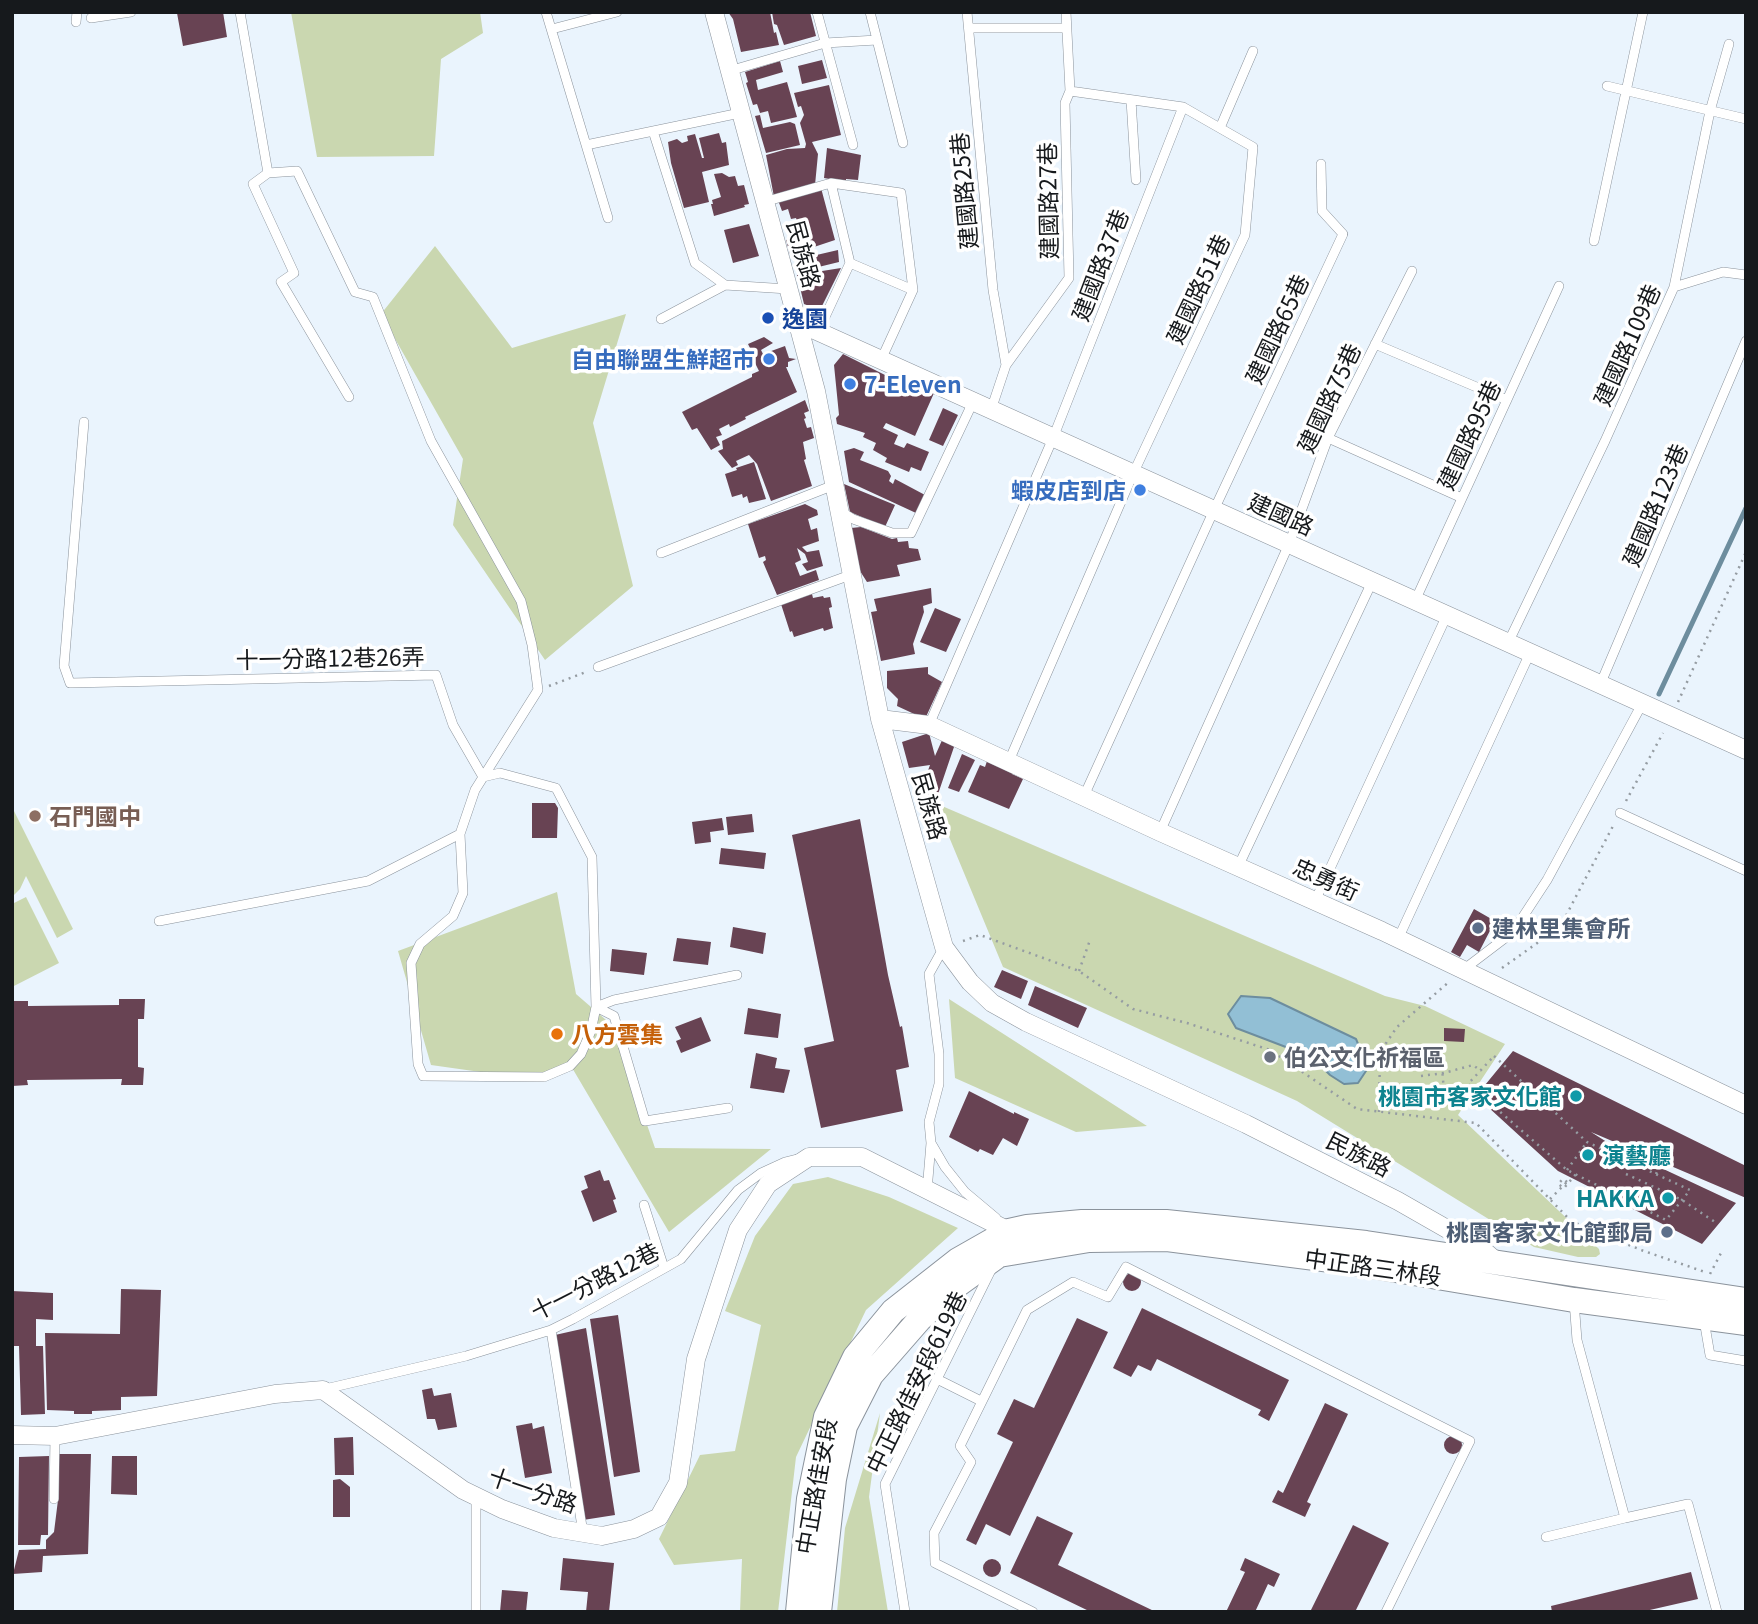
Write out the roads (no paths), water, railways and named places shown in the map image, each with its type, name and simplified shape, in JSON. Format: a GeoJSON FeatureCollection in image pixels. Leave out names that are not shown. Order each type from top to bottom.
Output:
{"type":"FeatureCollection","features":[{"type":"Feature","properties":{"kind":"main road","name":"中正路三林段"},"geometry":{"type":"LineString","coordinates":[[1009,1231],[1082,1222],[1166,1223],[1366,1243],[1746,1300]]}},
{"type":"Feature","properties":{"kind":"main road","name":"中正路佳安段"},"geometry":{"type":"LineString","coordinates":[[798,1612],[809,1499],[826,1416],[855,1357],[893,1311],[958,1260],[1009,1231]]}},
{"type":"Feature","properties":{"kind":"main road","name":"中正路三林段"},"geometry":{"type":"LineString","coordinates":[[999,1255],[1089,1240],[1167,1239],[1354,1263],[1574,1300],[1746,1323]]}},
{"type":"Feature","properties":{"kind":"main road","name":"中正路佳安段"},"geometry":{"type":"LineString","coordinates":[[820,1612],[834,1479],[845,1426],[871,1375],[919,1320],[956,1286],[999,1255]]}},
{"type":"Feature","properties":{"kind":"street","name":"民族路"},"geometry":{"type":"LineString","coordinates":[[714,12],[816,391],[880,719],[944,947],[970,982],[992,1003],[1026,1022],[1246,1124],[1398,1201],[1482,1250],[1528,1291]]}},
{"type":"Feature","properties":{"kind":"street","name":"建國路"},"geometry":{"type":"LineString","coordinates":[[797,322],[1746,750]]}},
{"type":"Feature","properties":{"kind":"street","name":"忠勇街"},"geometry":{"type":"LineString","coordinates":[[880,719],[929,725],[1398,939],[1746,1105]]}},
{"type":"Feature","properties":{"kind":"street"},"geometry":{"type":"LineString","coordinates":[[809,1157],[862,1157],[1009,1231]]}},
{"type":"Feature","properties":{"kind":"street","name":"十一分路"},"geometry":{"type":"LineString","coordinates":[[323,1390],[463,1490],[502,1509],[554,1528],[602,1536],[634,1529],[659,1517],[678,1483],[696,1359],[738,1230],[768,1184],[809,1157]]}},
{"type":"Feature","properties":{"kind":"street"},"geometry":{"type":"LineString","coordinates":[[12,1435],[55,1436],[275,1394],[323,1390]]}},
{"type":"Feature","properties":{"kind":"lane"},"geometry":{"type":"LineString","coordinates":[[91,18],[131,12]]}},
{"type":"Feature","properties":{"kind":"lane"},"geometry":{"type":"LineString","coordinates":[[240,12],[268,173]]}},
{"type":"Feature","properties":{"kind":"lane"},"geometry":{"type":"LineString","coordinates":[[547,12],[608,218]]}},
{"type":"Feature","properties":{"kind":"lane"},"geometry":{"type":"LineString","coordinates":[[552,29],[617,12]]}},
{"type":"Feature","properties":{"kind":"lane"},"geometry":{"type":"LineString","coordinates":[[817,12],[853,145]]}},
{"type":"Feature","properties":{"kind":"lane"},"geometry":{"type":"LineString","coordinates":[[870,12],[903,144]]}},
{"type":"Feature","properties":{"kind":"lane","name":"建國路25巷"},"geometry":{"type":"LineString","coordinates":[[967,12],[993,290],[1006,365]]}},
{"type":"Feature","properties":{"kind":"lane","name":"建國路27巷"},"geometry":{"type":"LineString","coordinates":[[991,410],[1006,365],[1069,278],[1065,103],[1070,91],[1066,12]]}},
{"type":"Feature","properties":{"kind":"lane"},"geometry":{"type":"LineString","coordinates":[[1594,241],[1643,12]]}},
{"type":"Feature","properties":{"kind":"lane"},"geometry":{"type":"LineString","coordinates":[[969,28],[1066,28]]}},
{"type":"Feature","properties":{"kind":"lane"},"geometry":{"type":"LineString","coordinates":[[729,71],[825,43],[877,40]]}},
{"type":"Feature","properties":{"kind":"lane","name":"建國路109巷"},"geometry":{"type":"LineString","coordinates":[[1508,643],[1605,441],[1674,287],[1710,111],[1729,44]]}},
{"type":"Feature","properties":{"kind":"lane"},"geometry":{"type":"LineString","coordinates":[[1220,128],[1253,51]]}},
{"type":"Feature","properties":{"kind":"lane"},"geometry":{"type":"LineString","coordinates":[[1607,86],[1746,119]]}},
{"type":"Feature","properties":{"kind":"lane"},"geometry":{"type":"LineString","coordinates":[[1070,91],[1183,107]]}},
{"type":"Feature","properties":{"kind":"lane"},"geometry":{"type":"LineString","coordinates":[[1131,100],[1136,180]]}},
{"type":"Feature","properties":{"kind":"lane","name":"建國路51巷"},"geometry":{"type":"LineString","coordinates":[[1133,474],[1245,235],[1253,147],[1183,107]]}},
{"type":"Feature","properties":{"kind":"lane","name":"建國路37巷"},"geometry":{"type":"LineString","coordinates":[[929,725],[1053,438],[1183,107]]}},
{"type":"Feature","properties":{"kind":"lane"},"geometry":{"type":"LineString","coordinates":[[586,145],[740,113]]}},
{"type":"Feature","properties":{"kind":"lane"},"geometry":{"type":"LineString","coordinates":[[653,131],[695,263],[725,285]]}},
{"type":"Feature","properties":{"kind":"lane","name":"建國路65巷"},"geometry":{"type":"LineString","coordinates":[[1214,510],[1343,234],[1322,211],[1321,164]]}},
{"type":"Feature","properties":{"kind":"lane"},"geometry":{"type":"LineString","coordinates":[[349,397],[281,282],[294,273],[253,184],[268,173],[297,171],[355,292],[373,297],[431,441],[521,601],[532,645],[538,690],[483,777],[475,790],[460,834],[463,893],[453,916],[421,944],[411,963],[418,1064],[423,1076],[544,1077],[570,1066],[581,1054],[591,1031],[596,1007],[592,857],[556,788],[500,773],[483,777]]}},
{"type":"Feature","properties":{"kind":"lane"},"geometry":{"type":"LineString","coordinates":[[818,332],[849,263],[831,183]]}},
{"type":"Feature","properties":{"kind":"lane"},"geometry":{"type":"LineString","coordinates":[[764,202],[831,183],[901,193],[913,290],[881,360]]}},
{"type":"Feature","properties":{"kind":"lane"},"geometry":{"type":"LineString","coordinates":[[849,263],[913,290]]}},
{"type":"Feature","properties":{"kind":"lane","name":"建國路75巷"},"geometry":{"type":"LineString","coordinates":[[1160,832],[1289,544],[1328,438],[1412,271]]}},
{"type":"Feature","properties":{"kind":"lane"},"geometry":{"type":"LineString","coordinates":[[1674,287],[1723,272],[1746,275]]}},
{"type":"Feature","properties":{"kind":"lane"},"geometry":{"type":"LineString","coordinates":[[661,319],[725,285],[788,289]]}},
{"type":"Feature","properties":{"kind":"lane","name":"建國路95巷"},"geometry":{"type":"LineString","coordinates":[[1415,601],[1559,286]]}},
{"type":"Feature","properties":{"kind":"lane","name":"建國路123巷"},"geometry":{"type":"LineString","coordinates":[[1600,685],[1746,341]]}},
{"type":"Feature","properties":{"kind":"lane"},"geometry":{"type":"LineString","coordinates":[[1375,344],[1507,400]]}},
{"type":"Feature","properties":{"kind":"lane"},"geometry":{"type":"LineString","coordinates":[[840,510],[853,519],[892,533],[911,533],[973,402]]}},
{"type":"Feature","properties":{"kind":"lane","name":"十一分路12巷26弄"},"geometry":{"type":"LineString","coordinates":[[84,422],[64,666],[70,683],[436,675],[453,725],[483,777]]}},
{"type":"Feature","properties":{"kind":"lane"},"geometry":{"type":"LineString","coordinates":[[1328,438],[1462,498]]}},
{"type":"Feature","properties":{"kind":"lane"},"geometry":{"type":"LineString","coordinates":[[1009,761],[1133,474]]}},
{"type":"Feature","properties":{"kind":"lane"},"geometry":{"type":"LineString","coordinates":[[661,553],[835,485]]}},
{"type":"Feature","properties":{"kind":"lane"},"geometry":{"type":"LineString","coordinates":[[1084,796],[1214,510]]}},
{"type":"Feature","properties":{"kind":"lane"},"geometry":{"type":"LineString","coordinates":[[598,667],[853,574]]}},
{"type":"Feature","properties":{"kind":"lane"},"geometry":{"type":"LineString","coordinates":[[1238,867],[1372,582]]}},
{"type":"Feature","properties":{"kind":"lane"},"geometry":{"type":"LineString","coordinates":[[1315,901],[1447,615]]}},
{"type":"Feature","properties":{"kind":"lane"},"geometry":{"type":"LineString","coordinates":[[1398,939],[1530,653]]}},
{"type":"Feature","properties":{"kind":"lane"},"geometry":{"type":"LineString","coordinates":[[1463,970],[1513,932],[1547,880],[1642,704]]}},
{"type":"Feature","properties":{"kind":"lane"},"geometry":{"type":"LineString","coordinates":[[1620,813],[1746,871]]}},
{"type":"Feature","properties":{"kind":"lane"},"geometry":{"type":"LineString","coordinates":[[159,921],[368,881],[460,834]]}},
{"type":"Feature","properties":{"kind":"lane"},"geometry":{"type":"LineString","coordinates":[[927,1192],[931,1143],[929,1122],[939,1084],[939,1054],[929,974],[944,947]]}},
{"type":"Feature","properties":{"kind":"lane"},"geometry":{"type":"LineString","coordinates":[[596,1007],[614,1000],[737,975]]}},
{"type":"Feature","properties":{"kind":"lane"},"geometry":{"type":"LineString","coordinates":[[596,1007],[614,1016],[645,1121],[728,1108]]}},
{"type":"Feature","properties":{"kind":"lane"},"geometry":{"type":"LineString","coordinates":[[931,1143],[945,1167],[965,1192],[1009,1231]]}},
{"type":"Feature","properties":{"kind":"lane","name":"十一分路12巷"},"geometry":{"type":"LineString","coordinates":[[323,1390],[466,1356],[551,1330],[614,1298],[681,1259],[738,1190],[785,1162],[809,1157]]}},
{"type":"Feature","properties":{"kind":"lane"},"geometry":{"type":"LineString","coordinates":[[644,1205],[664,1268]]}},
{"type":"Feature","properties":{"kind":"lane","name":"中正路佳安段619巷"},"geometry":{"type":"LineString","coordinates":[[905,1612],[884,1484],[1009,1231]]}},
{"type":"Feature","properties":{"kind":"lane"},"geometry":{"type":"LineString","coordinates":[[1033,1612],[935,1563],[934,1533],[971,1462],[960,1446],[1027,1310],[1073,1282],[1108,1297],[1126,1267],[1470,1441],[1386,1612]]}},
{"type":"Feature","properties":{"kind":"lane"},"geometry":{"type":"LineString","coordinates":[[1577,1275],[1574,1300],[1577,1340],[1625,1518]]}},
{"type":"Feature","properties":{"kind":"lane"},"geometry":{"type":"LineString","coordinates":[[1703,1317],[1710,1355],[1746,1361]]}},
{"type":"Feature","properties":{"kind":"lane"},"geometry":{"type":"LineString","coordinates":[[551,1330],[583,1533]]}},
{"type":"Feature","properties":{"kind":"lane"},"geometry":{"type":"LineString","coordinates":[[937,1379],[982,1401]]}},
{"type":"Feature","properties":{"kind":"lane"},"geometry":{"type":"LineString","coordinates":[[54,1499],[55,1436]]}},
{"type":"Feature","properties":{"kind":"lane"},"geometry":{"type":"LineString","coordinates":[[476,1496],[476,1612]]}},
{"type":"Feature","properties":{"kind":"lane"},"geometry":{"type":"LineString","coordinates":[[1546,1537],[1688,1504],[1717,1612]]}},
{"type":"Feature","properties":{"kind":"water"},"geometry":{"type":"Polygon","coordinates":[[[1241,996],[1270,998],[1356,1039],[1368,1068],[1358,1083],[1344,1084],[1330,1075],[1312,1057],[1236,1028],[1228,1014],[1241,996]]]}},
{"type":"Feature","properties":{"kind":"waterway"},"geometry":{"type":"LineString","coordinates":[[1659,694],[1746,508]]}},
{"type":"Feature","properties":{"kind":"place","name":"逸園"},"geometry":{"type":"Point","coordinates":[768,318]}},
{"type":"Feature","properties":{"kind":"place","name":"自由聯盟生鮮超市"},"geometry":{"type":"Point","coordinates":[769,359]}},
{"type":"Feature","properties":{"kind":"place","name":"7-Eleven"},"geometry":{"type":"Point","coordinates":[850,384]}},
{"type":"Feature","properties":{"kind":"place","name":"蝦皮店到店"},"geometry":{"type":"Point","coordinates":[1140,490]}},
{"type":"Feature","properties":{"kind":"place","name":"石門國中"},"geometry":{"type":"Point","coordinates":[35,816]}},
{"type":"Feature","properties":{"kind":"place","name":"建林里集會所"},"geometry":{"type":"Point","coordinates":[1478,928]}},
{"type":"Feature","properties":{"kind":"place","name":"八方雲集"},"geometry":{"type":"Point","coordinates":[557,1034]}},
{"type":"Feature","properties":{"kind":"place","name":"伯公文化祈福區"},"geometry":{"type":"Point","coordinates":[1270,1057]}},
{"type":"Feature","properties":{"kind":"place","name":"桃園市客家文化館"},"geometry":{"type":"Point","coordinates":[1576,1096]}},
{"type":"Feature","properties":{"kind":"place","name":"演藝廳"},"geometry":{"type":"Point","coordinates":[1588,1155]}},
{"type":"Feature","properties":{"kind":"place","name":"HAKKA"},"geometry":{"type":"Point","coordinates":[1668,1198]}},
{"type":"Feature","properties":{"kind":"place","name":"桃園客家文化館郵局"},"geometry":{"type":"Point","coordinates":[1667,1232]}}]}
